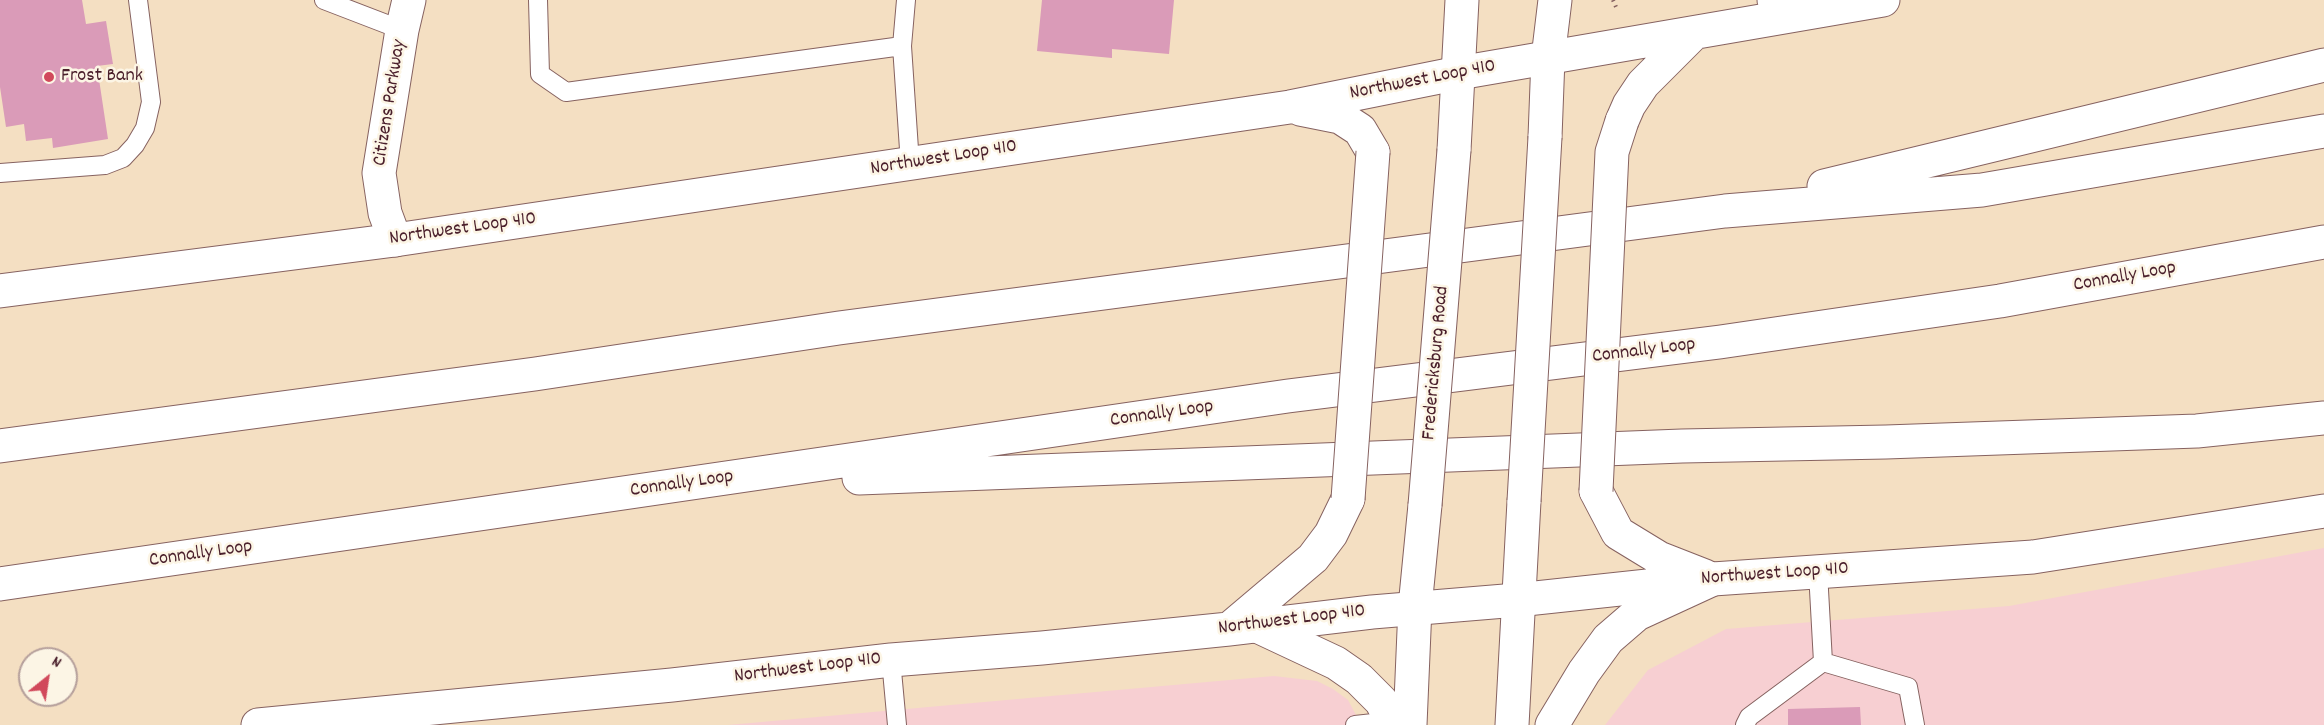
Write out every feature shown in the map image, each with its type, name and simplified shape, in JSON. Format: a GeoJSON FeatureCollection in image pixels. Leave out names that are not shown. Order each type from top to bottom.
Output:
{"type":"FeatureCollection","features":[{"type":"Feature","properties":{"kind":"main road","name":"Fredericksburg Road"},"geometry":{"type":"LineString","coordinates":[[1399,724],[1415,607],[1425,505],[1454,150],[1462,0]]}},
{"type":"Feature","properties":{"kind":"main road"},"geometry":{"type":"LineString","coordinates":[[1512,725],[1548,58],[1555,0]]}},
{"type":"Feature","properties":{"kind":"main road","name":"Northwest Loop 410"},"geometry":{"type":"LineString","coordinates":[[0,291],[395,240],[1290,107],[1459,73],[1694,33],[1788,7],[1884,0]]}},
{"type":"Feature","properties":{"kind":"main road","name":"Citizens Parkway"},"geometry":{"type":"LineString","coordinates":[[395,240],[385,213],[379,173],[405,15]]}},
{"type":"Feature","properties":{"kind":"main road"},"geometry":{"type":"LineString","coordinates":[[1694,33],[1643,84],[1629,105],[1612,152],[1596,491],[1618,533],[1659,558],[1713,579]]}},
{"type":"Feature","properties":{"kind":"main road"},"geometry":{"type":"LineString","coordinates":[[1725,211],[2324,65]]}},
{"type":"Feature","properties":{"kind":"main road"},"geometry":{"type":"LineString","coordinates":[[1290,107],[1340,117],[1360,130],[1373,152],[1348,499],[1331,534],[1313,558],[1242,627],[1336,663],[1359,679],[1381,701],[1399,724]]}},
{"type":"Feature","properties":{"kind":"main road"},"geometry":{"type":"LineString","coordinates":[[0,446],[523,376],[839,328],[1725,211],[1982,190],[2324,132]]}},
{"type":"Feature","properties":{"kind":"main road","name":"Connally Loop"},"geometry":{"type":"LineString","coordinates":[[0,584],[1288,396],[1720,342],[2000,301],[2324,242]]}},
{"type":"Feature","properties":{"kind":"main road"},"geometry":{"type":"LineString","coordinates":[[684,484],[1682,446],[1886,442],[2197,431],[2324,418]]}},
{"type":"Feature","properties":{"kind":"main road","name":"Northwest Loop 410"},"geometry":{"type":"LineString","coordinates":[[278,724],[672,685],[891,660],[1242,627],[1415,607],[1517,600],[1713,579],[2033,557],[2321,513]]}},
{"type":"Feature","properties":{"kind":"main road"},"geometry":{"type":"LineString","coordinates":[[1552,725],[1584,672],[1608,639],[1637,614],[1713,579]]}},
{"type":"Feature","properties":{"kind":"lane"},"geometry":{"type":"LineString","coordinates":[[0,173],[105,165],[123,158],[135,145],[145,128],[151,102],[138,0]]}},
{"type":"Feature","properties":{"kind":"lane"},"geometry":{"type":"LineString","coordinates":[[324,0],[405,15]]}},
{"type":"Feature","properties":{"kind":"lane"},"geometry":{"type":"LineString","coordinates":[[538,0],[540,74],[566,92],[902,46]]}},
{"type":"Feature","properties":{"kind":"lane"},"geometry":{"type":"LineString","coordinates":[[906,0],[902,46],[910,164]]}},
{"type":"Feature","properties":{"kind":"lane"},"geometry":{"type":"LineString","coordinates":[[1818,572],[1823,662]]}},
{"type":"Feature","properties":{"kind":"lane"},"geometry":{"type":"LineString","coordinates":[[891,660],[897,725]]}},
{"type":"Feature","properties":{"kind":"lane"},"geometry":{"type":"LineString","coordinates":[[1744,725],[1749,717],[1823,662]]}},
{"type":"Feature","properties":{"kind":"lane"},"geometry":{"type":"LineString","coordinates":[[1823,662],[1908,687],[1915,725]]}},
{"type":"Feature","properties":{"kind":"lane"},"geometry":{"type":"LineString","coordinates":[[1355,725],[1399,724]]}},
{"type":"Feature","properties":{"kind":"path"},"geometry":{"type":"LineString","coordinates":[[1613,0],[1616,7]]}},
{"type":"Feature","properties":{"kind":"shaded area"},"geometry":{"type":"Polygon","coordinates":[[[2324,548],[2324,725],[1605,725],[1648,670],[1726,629],[2009,606],[2324,548]]]}},
{"type":"Feature","properties":{"kind":"shaded area"},"geometry":{"type":"Polygon","coordinates":[[[1274,676],[1317,681],[1333,689],[1348,700],[1356,715],[1356,725],[728,725],[1274,676]]]}},
{"type":"Feature","properties":{"kind":"building","name":"Frost Bank"},"geometry":{"type":"Polygon","coordinates":[[[0,0],[82,0],[86,24],[106,21],[113,64],[97,66],[108,139],[53,148],[52,138],[26,141],[24,124],[6,127],[0,87],[0,0]]]}},
{"type":"Feature","properties":{"kind":"building"},"geometry":{"type":"Polygon","coordinates":[[[1042,0],[1174,0],[1169,54],[1112,49],[1112,58],[1037,51],[1042,0]]]}},
{"type":"Feature","properties":{"kind":"building"},"geometry":{"type":"Polygon","coordinates":[[[1860,707],[1861,725],[1788,725],[1788,709],[1860,707]]]}},
{"type":"Feature","properties":{"kind":"place","name":"Frost Bank"},"geometry":{"type":"Point","coordinates":[49,77]}}]}
